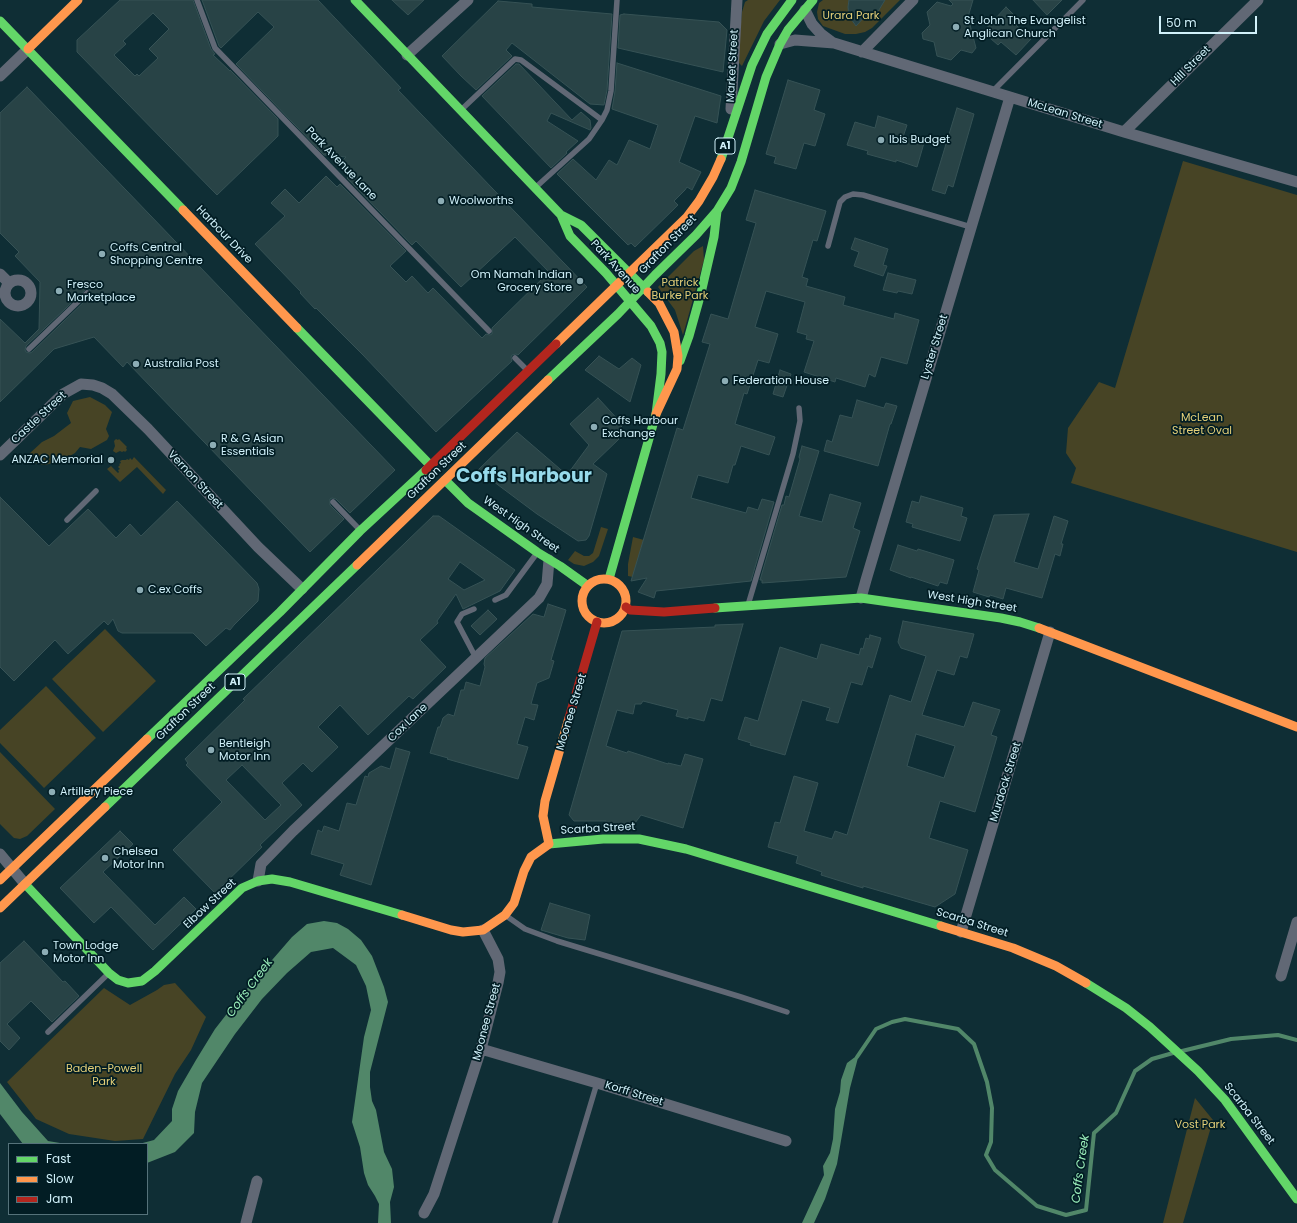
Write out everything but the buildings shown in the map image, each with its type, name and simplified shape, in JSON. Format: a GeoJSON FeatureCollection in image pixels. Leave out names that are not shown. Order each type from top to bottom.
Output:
{"type":"FeatureCollection","features":[{"type":"Feature","properties":{"kind":"main road"},"geometry":{"type":"LineString","coordinates":[[28,49],[78,0]]}},
{"type":"Feature","properties":{"kind":"main road","name":"Park Avenue"},"geometry":{"type":"LineString","coordinates":[[355,0],[561,215],[581,225],[659,303],[673,328],[677,349],[676,369],[673,379],[656,414]]}},
{"type":"Feature","properties":{"kind":"main road","name":"Grafton Street"},"geometry":{"type":"LineString","coordinates":[[0,908],[308,611],[438,473],[528,372],[687,217],[699,201],[713,177],[730,132],[752,65],[767,34],[792,0]]}},
{"type":"Feature","properties":{"kind":"main road","name":"Grafton Street"},"geometry":{"type":"LineString","coordinates":[[0,880],[64,817],[280,612],[360,531],[438,473],[569,359],[630,302],[696,235],[717,210],[731,188],[766,77],[780,44],[788,30],[814,0]]}},
{"type":"Feature","properties":{"kind":"main road","name":"Harbour Drive"},"geometry":{"type":"LineString","coordinates":[[0,21],[438,473]]}},
{"type":"Feature","properties":{"kind":"main road"},"geometry":{"type":"LineString","coordinates":[[676,369],[689,336],[701,293],[714,237],[717,210]]}},
{"type":"Feature","properties":{"kind":"main road","name":"Park Avenue"},"geometry":{"type":"LineString","coordinates":[[561,215],[570,236],[617,285],[650,326],[660,343],[662,356],[661,374],[656,414]]}},
{"type":"Feature","properties":{"kind":"main road"},"geometry":{"type":"LineString","coordinates":[[609,579],[656,414]]}},
{"type":"Feature","properties":{"kind":"main road","name":"West High Street"},"geometry":{"type":"LineString","coordinates":[[438,473],[468,503],[588,586]]}},
{"type":"Feature","properties":{"kind":"main road"},"geometry":{"type":"LineString","coordinates":[[609,579],[615,581],[624,590],[626,596],[626,608],[618,618],[612,622],[597,622],[590,618],[583,606],[582,599],[588,586],[597,580],[609,579]]}},
{"type":"Feature","properties":{"kind":"main road","name":"West High Street"},"geometry":{"type":"LineString","coordinates":[[626,608],[630,610],[664,612],[861,598],[1001,618],[1020,622],[1050,632],[1297,727]]}},
{"type":"Feature","properties":{"kind":"main road","name":"Moonee Street"},"geometry":{"type":"LineString","coordinates":[[550,844],[543,816],[545,801],[597,622]]}},
{"type":"Feature","properties":{"kind":"main road","name":"Scarba Street"},"geometry":{"type":"LineString","coordinates":[[550,844],[603,839],[639,839],[696,852],[1013,948],[1056,966],[1126,1008],[1198,1071],[1224,1100],[1297,1199]]}},
{"type":"Feature","properties":{"kind":"main road"},"geometry":{"type":"LineString","coordinates":[[483,930],[505,915],[514,902],[524,871],[531,857],[550,844]]}},
{"type":"Feature","properties":{"kind":"main road","name":"Elbow Street"},"geometry":{"type":"LineString","coordinates":[[25,884],[110,973],[118,980],[128,983],[142,981],[160,967],[242,888],[258,881],[272,879],[290,882],[451,930],[463,932],[483,930]]}},
{"type":"Feature","properties":{"kind":"street"},"geometry":{"type":"LineString","coordinates":[[407,55],[468,0]]}},
{"type":"Feature","properties":{"kind":"street","name":"Market Street"},"geometry":{"type":"LineString","coordinates":[[730,132],[737,0]]}},
{"type":"Feature","properties":{"kind":"street"},"geometry":{"type":"LineString","coordinates":[[862,52],[913,0]]}},
{"type":"Feature","properties":{"kind":"street","name":"Hill Street"},"geometry":{"type":"LineString","coordinates":[[1124,132],[1258,0]]}},
{"type":"Feature","properties":{"kind":"street","name":"McLean Street"},"geometry":{"type":"LineString","coordinates":[[805,10],[812,24],[821,34],[834,43]]}},
{"type":"Feature","properties":{"kind":"street","name":"McLean Street"},"geometry":{"type":"LineString","coordinates":[[780,44],[795,40],[834,43],[1124,132],[1297,182]]}},
{"type":"Feature","properties":{"kind":"street"},"geometry":{"type":"LineString","coordinates":[[0,76],[28,49]]}},
{"type":"Feature","properties":{"kind":"street","name":"Lyster Street"},"geometry":{"type":"LineString","coordinates":[[861,598],[1010,97]]}},
{"type":"Feature","properties":{"kind":"street"},"geometry":{"type":"LineString","coordinates":[[0,274],[9,283]]}},
{"type":"Feature","properties":{"kind":"street","name":"Castle Street"},"geometry":{"type":"LineString","coordinates":[[0,455],[63,394],[81,384]]}},
{"type":"Feature","properties":{"kind":"street","name":"Vernon Street"},"geometry":{"type":"LineString","coordinates":[[81,384],[102,388],[112,394],[148,429],[258,546],[302,589]]}},
{"type":"Feature","properties":{"kind":"street","name":"Cox Lane"},"geometry":{"type":"LineString","coordinates":[[258,881],[261,864],[273,851],[539,598],[547,584],[549,560]]}},
{"type":"Feature","properties":{"kind":"street","name":"Murdock Street"},"geometry":{"type":"LineString","coordinates":[[961,932],[1050,632]]}},
{"type":"Feature","properties":{"kind":"street"},"geometry":{"type":"LineString","coordinates":[[0,854],[25,884]]}},
{"type":"Feature","properties":{"kind":"street"},"geometry":{"type":"LineString","coordinates":[[1281,976],[1297,922]]}},
{"type":"Feature","properties":{"kind":"street","name":"Moonee Street"},"geometry":{"type":"LineString","coordinates":[[424,1213],[434,1194],[481,1049],[498,983],[500,972],[498,960],[483,930]]}},
{"type":"Feature","properties":{"kind":"street","name":"Korff Street"},"geometry":{"type":"LineString","coordinates":[[481,1049],[786,1141]]}},
{"type":"Feature","properties":{"kind":"street"},"geometry":{"type":"LineString","coordinates":[[246,1223],[257,1181]]}},
{"type":"Feature","properties":{"kind":"lane","name":"Park Avenue Lane"},"geometry":{"type":"LineString","coordinates":[[198,0],[215,48],[489,331]]}},
{"type":"Feature","properties":{"kind":"lane"},"geometry":{"type":"LineString","coordinates":[[535,188],[589,139],[607,110],[611,91],[617,0]]}},
{"type":"Feature","properties":{"kind":"lane"},"geometry":{"type":"LineString","coordinates":[[993,92],[1083,0]]}},
{"type":"Feature","properties":{"kind":"lane"},"geometry":{"type":"LineString","coordinates":[[460,110],[515,59],[520,60],[602,120]]}},
{"type":"Feature","properties":{"kind":"lane"},"geometry":{"type":"LineString","coordinates":[[828,246],[840,202],[845,197],[853,194],[863,195],[971,227]]}},
{"type":"Feature","properties":{"kind":"lane"},"geometry":{"type":"LineString","coordinates":[[29,349],[87,292]]}},
{"type":"Feature","properties":{"kind":"lane"},"geometry":{"type":"LineString","coordinates":[[515,358],[528,372]]}},
{"type":"Feature","properties":{"kind":"lane"},"geometry":{"type":"LineString","coordinates":[[748,605],[796,442],[800,421],[799,408]]}},
{"type":"Feature","properties":{"kind":"lane"},"geometry":{"type":"LineString","coordinates":[[67,520],[96,491]]}},
{"type":"Feature","properties":{"kind":"lane"},"geometry":{"type":"LineString","coordinates":[[333,502],[360,531]]}},
{"type":"Feature","properties":{"kind":"lane"},"geometry":{"type":"LineString","coordinates":[[495,600],[506,595],[537,552]]}},
{"type":"Feature","properties":{"kind":"lane"},"geometry":{"type":"LineString","coordinates":[[474,608],[462,614],[457,622],[476,658]]}},
{"type":"Feature","properties":{"kind":"lane"},"geometry":{"type":"LineString","coordinates":[[505,915],[525,929],[556,941],[787,1012]]}},
{"type":"Feature","properties":{"kind":"lane"},"geometry":{"type":"LineString","coordinates":[[48,1032],[110,973]]}},
{"type":"Feature","properties":{"kind":"lane"},"geometry":{"type":"LineString","coordinates":[[555,1223],[597,1083]]}},
{"type":"Feature","properties":{"kind":"green space"},"geometry":{"type":"Polygon","coordinates":[[[748,0],[780,0],[764,21],[742,66],[739,63],[739,40],[742,12],[745,2],[748,0]]]}},
{"type":"Feature","properties":{"kind":"green space","name":"Urara Park"},"geometry":{"type":"Polygon","coordinates":[[[823,0],[900,0],[872,28],[865,32],[856,34],[845,34],[823,26],[818,19],[817,12],[819,3],[823,0]]]}},
{"type":"Feature","properties":{"kind":"green space","name":"McLean Street Oval"},"geometry":{"type":"Polygon","coordinates":[[[1183,161],[1297,195],[1297,552],[1071,483],[1076,468],[1066,453],[1068,428],[1099,382],[1115,388],[1183,161]]]}},
{"type":"Feature","properties":{"kind":"green space","name":"Patrick Burke Park"},"geometry":{"type":"Polygon","coordinates":[[[703,246],[704,260],[683,335],[675,310],[658,287],[694,251],[703,246]]]}},
{"type":"Feature","properties":{"kind":"green space"},"geometry":{"type":"Polygon","coordinates":[[[90,397],[105,405],[112,412],[106,429],[109,436],[107,440],[91,449],[80,447],[75,453],[63,460],[45,465],[34,463],[28,459],[29,454],[42,442],[54,436],[71,423],[67,413],[73,401],[90,397]]]}},
{"type":"Feature","properties":{"kind":"green space"},"geometry":{"type":"Polygon","coordinates":[[[119,439],[127,447],[125,452],[120,451],[116,453],[113,451],[115,446],[114,441],[119,439]]]}},
{"type":"Feature","properties":{"kind":"green space"},"geometry":{"type":"Polygon","coordinates":[[[134,457],[166,490],[163,494],[137,467],[120,482],[107,469],[111,466],[118,473],[118,470],[120,469],[118,467],[121,463],[120,461],[127,459],[129,460],[130,458],[132,460],[134,457]]]}},
{"type":"Feature","properties":{"kind":"green space"},"geometry":{"type":"Polygon","coordinates":[[[601,527],[608,529],[599,556],[593,562],[584,566],[574,564],[568,560],[575,551],[584,556],[589,556],[593,553],[601,527]]]}},
{"type":"Feature","properties":{"kind":"green space"},"geometry":{"type":"Polygon","coordinates":[[[633,537],[644,540],[633,577],[628,576],[628,564],[633,537]]]}},
{"type":"Feature","properties":{"kind":"green space"},"geometry":{"type":"Polygon","coordinates":[[[105,629],[156,681],[103,732],[52,679],[105,629]]]}},
{"type":"Feature","properties":{"kind":"green space"},"geometry":{"type":"Polygon","coordinates":[[[46,686],[96,738],[44,788],[0,743],[0,730],[46,686]]]}},
{"type":"Feature","properties":{"kind":"green space"},"geometry":{"type":"Polygon","coordinates":[[[0,752],[55,809],[27,836],[20,839],[14,838],[0,824],[0,752]]]}},
{"type":"Feature","properties":{"kind":"green space","name":"Baden-Powell Park"},"geometry":{"type":"Polygon","coordinates":[[[175,983],[206,1017],[191,1050],[175,1074],[143,1139],[115,1141],[69,1134],[36,1119],[7,1082],[104,988],[130,1005],[164,985],[175,983]]]}},
{"type":"Feature","properties":{"kind":"green space","name":"Vost Park"},"geometry":{"type":"Polygon","coordinates":[[[1195,1098],[1213,1120],[1183,1223],[1163,1223],[1195,1098]]]}},
{"type":"Feature","properties":{"kind":"water"},"geometry":{"type":"Polygon","coordinates":[[[324,921],[337,923],[348,929],[361,940],[372,956],[384,987],[388,1002],[370,1072],[370,1087],[384,1152],[392,1169],[394,1187],[390,1202],[391,1223],[378,1223],[379,1204],[368,1185],[364,1173],[360,1147],[352,1122],[364,1037],[371,1010],[366,986],[356,965],[333,948],[311,952],[287,973],[262,999],[235,1034],[202,1083],[195,1112],[194,1133],[175,1152],[148,1163],[148,1143],[143,1143],[154,1140],[172,1121],[172,1109],[178,1091],[215,1029],[240,997],[292,937],[307,924],[324,921]]]}},
{"type":"Feature","properties":{"kind":"water"},"geometry":{"type":"Polygon","coordinates":[[[859,1054],[850,1088],[837,1164],[825,1199],[814,1223],[802,1223],[824,1175],[823,1166],[830,1153],[833,1139],[835,1109],[840,1092],[841,1080],[847,1063],[859,1054]]]}},
{"type":"Feature","properties":{"kind":"water"},"geometry":{"type":"Polygon","coordinates":[[[0,1083],[22,1112],[48,1141],[60,1143],[22,1143],[0,1114],[0,1083]]]}},
{"type":"Feature","properties":{"kind":"waterway","name":"Coffs Creek"},"geometry":{"type":"LineString","coordinates":[[857,1057],[876,1029],[892,1022],[905,1019],[958,1029],[974,1044],[987,1082],[992,1108],[991,1142],[986,1155],[995,1170],[1037,1206],[1066,1215],[1086,1210],[1094,1133],[1116,1113],[1135,1071],[1152,1059],[1173,1053]]}},
{"type":"Feature","properties":{"kind":"waterway","name":"Coffs Creek"},"geometry":{"type":"LineString","coordinates":[[1182,1051],[1231,1039],[1278,1035],[1297,1040]]}},
{"type":"Feature","properties":{"kind":"traffic: fast"},"geometry":{"type":"LineString","coordinates":[[355,0],[561,215],[581,225],[648,292]]}},
{"type":"Feature","properties":{"kind":"traffic: fast"},"geometry":{"type":"LineString","coordinates":[[721,159],[752,65],[767,34],[792,0]]}},
{"type":"Feature","properties":{"kind":"traffic: fast"},"geometry":{"type":"LineString","coordinates":[[548,380],[618,314],[696,235],[717,211],[731,188],[741,162],[766,77],[780,44],[788,30],[813,0]]}},
{"type":"Feature","properties":{"kind":"traffic: fast"},"geometry":{"type":"LineString","coordinates":[[0,21],[183,210]]}},
{"type":"Feature","properties":{"kind":"traffic: fast"},"geometry":{"type":"LineString","coordinates":[[680,361],[689,336],[701,293],[714,237],[717,211]]}},
{"type":"Feature","properties":{"kind":"traffic: fast"},"geometry":{"type":"LineString","coordinates":[[561,215],[570,236],[606,273],[651,326],[660,343],[662,352],[656,414],[609,579]]}},
{"type":"Feature","properties":{"kind":"traffic: fast"},"geometry":{"type":"LineString","coordinates":[[297,328],[431,466]]}},
{"type":"Feature","properties":{"kind":"traffic: fast"},"geometry":{"type":"LineString","coordinates":[[147,739],[280,612],[360,531],[426,470]]}},
{"type":"Feature","properties":{"kind":"traffic: fast"},"geometry":{"type":"LineString","coordinates":[[445,480],[468,503],[588,586]]}},
{"type":"Feature","properties":{"kind":"traffic: fast"},"geometry":{"type":"LineString","coordinates":[[105,807],[357,565]]}},
{"type":"Feature","properties":{"kind":"traffic: fast"},"geometry":{"type":"LineString","coordinates":[[715,608],[861,598],[1001,618],[1039,628]]}},
{"type":"Feature","properties":{"kind":"traffic: fast"},"geometry":{"type":"LineString","coordinates":[[549,844],[603,839],[639,839],[686,849],[941,926]]}},
{"type":"Feature","properties":{"kind":"traffic: fast"},"geometry":{"type":"LineString","coordinates":[[25,884],[109,973],[118,980],[128,983],[142,981],[155,971],[242,888],[258,881],[272,879],[290,882],[402,915]]}},
{"type":"Feature","properties":{"kind":"traffic: fast"},"geometry":{"type":"LineString","coordinates":[[1086,983],[1126,1008],[1150,1027],[1198,1071],[1225,1100],[1297,1199]]}},
{"type":"Feature","properties":{"kind":"traffic: slow"},"geometry":{"type":"LineString","coordinates":[[28,49],[78,0]]}},
{"type":"Feature","properties":{"kind":"traffic: slow"},"geometry":{"type":"LineString","coordinates":[[556,344],[687,217],[699,201],[713,177],[721,159]]}},
{"type":"Feature","properties":{"kind":"traffic: slow"},"geometry":{"type":"LineString","coordinates":[[183,210],[297,328]]}},
{"type":"Feature","properties":{"kind":"traffic: slow"},"geometry":{"type":"LineString","coordinates":[[648,292],[659,303],[674,332],[678,356],[677,369],[656,414]]}},
{"type":"Feature","properties":{"kind":"traffic: slow"},"geometry":{"type":"LineString","coordinates":[[357,565],[548,380]]}},
{"type":"Feature","properties":{"kind":"traffic: slow"},"geometry":{"type":"LineString","coordinates":[[600,579],[608,579],[620,585],[626,597],[626,601],[626,605],[620,617],[608,623],[600,623],[588,617],[582,605],[582,597],[588,585],[600,579]]}},
{"type":"Feature","properties":{"kind":"traffic: slow"},"geometry":{"type":"LineString","coordinates":[[1039,628],[1297,727]]}},
{"type":"Feature","properties":{"kind":"traffic: slow"},"geometry":{"type":"LineString","coordinates":[[549,844],[543,816],[545,801],[569,718]]}},
{"type":"Feature","properties":{"kind":"traffic: slow"},"geometry":{"type":"LineString","coordinates":[[0,880],[147,739]]}},
{"type":"Feature","properties":{"kind":"traffic: slow"},"geometry":{"type":"LineString","coordinates":[[0,908],[105,807]]}},
{"type":"Feature","properties":{"kind":"traffic: slow"},"geometry":{"type":"LineString","coordinates":[[402,915],[451,930],[463,932],[483,930],[505,915],[514,903],[524,871],[531,857],[549,844]]}},
{"type":"Feature","properties":{"kind":"traffic: slow"},"geometry":{"type":"LineString","coordinates":[[941,926],[1013,948],[1056,966],[1086,983]]}},
{"type":"Feature","properties":{"kind":"traffic: jam"},"geometry":{"type":"LineString","coordinates":[[426,470],[556,344]]}},
{"type":"Feature","properties":{"kind":"traffic: jam"},"geometry":{"type":"LineString","coordinates":[[626,607],[630,610],[664,612],[715,608]]}},
{"type":"Feature","properties":{"kind":"traffic: jam"},"geometry":{"type":"LineString","coordinates":[[569,718],[597,622]]}},
{"type":"Feature","properties":{"kind":"place","name":"St John The Evangelist Anglican Church"},"geometry":{"type":"Point","coordinates":[956,27]}},
{"type":"Feature","properties":{"kind":"place","name":"Ibis Budget"},"geometry":{"type":"Point","coordinates":[881,140]}},
{"type":"Feature","properties":{"kind":"place","name":"Woolworths"},"geometry":{"type":"Point","coordinates":[441,201]}},
{"type":"Feature","properties":{"kind":"place","name":"Coffs Central Shopping Centre"},"geometry":{"type":"Point","coordinates":[102,254]}},
{"type":"Feature","properties":{"kind":"place","name":"Om Namah Indian Grocery Store"},"geometry":{"type":"Point","coordinates":[580,281]}},
{"type":"Feature","properties":{"kind":"place","name":"Fresco Marketplace"},"geometry":{"type":"Point","coordinates":[59,291]}},
{"type":"Feature","properties":{"kind":"place","name":"Australia Post"},"geometry":{"type":"Point","coordinates":[136,364]}},
{"type":"Feature","properties":{"kind":"place","name":"Federation House"},"geometry":{"type":"Point","coordinates":[725,381]}},
{"type":"Feature","properties":{"kind":"place","name":"Coffs Harbour Exchange"},"geometry":{"type":"Point","coordinates":[594,427]}},
{"type":"Feature","properties":{"kind":"place","name":"R & G Asian Essentials"},"geometry":{"type":"Point","coordinates":[213,445]}},
{"type":"Feature","properties":{"kind":"place","name":"ANZAC Memorial"},"geometry":{"type":"Point","coordinates":[111,460]}},
{"type":"Feature","properties":{"kind":"place","name":"C.ex Coffs"},"geometry":{"type":"Point","coordinates":[140,590]}},
{"type":"Feature","properties":{"kind":"place","name":"Bentleigh Motor Inn"},"geometry":{"type":"Point","coordinates":[211,750]}},
{"type":"Feature","properties":{"kind":"place","name":"Artillery Piece"},"geometry":{"type":"Point","coordinates":[52,792]}},
{"type":"Feature","properties":{"kind":"place","name":"Chelsea Motor Inn"},"geometry":{"type":"Point","coordinates":[105,858]}},
{"type":"Feature","properties":{"kind":"place","name":"Town Lodge Motor Inn"},"geometry":{"type":"Point","coordinates":[45,952]}},
{"type":"Feature","properties":{"kind":"district","name":"Coffs Harbour"},"geometry":{"type":"Point","coordinates":[524,477]}}]}
